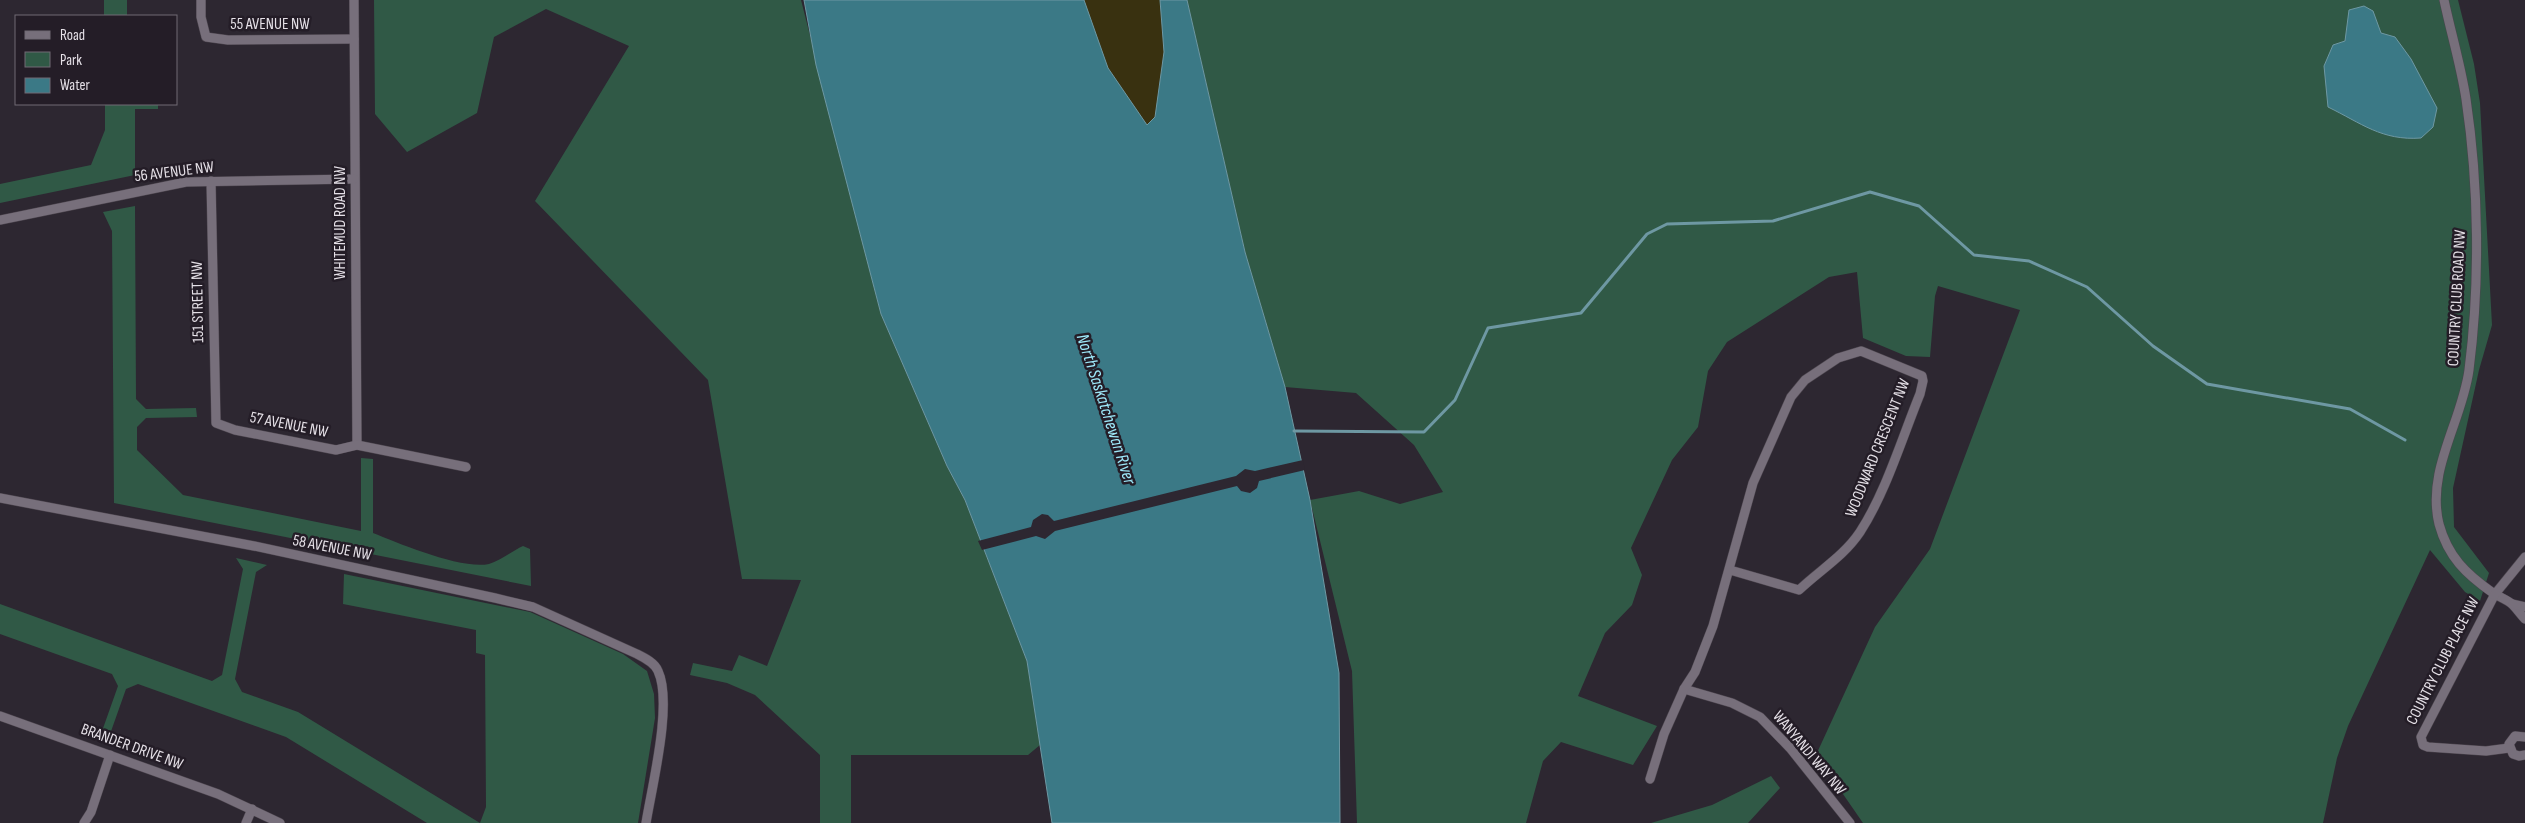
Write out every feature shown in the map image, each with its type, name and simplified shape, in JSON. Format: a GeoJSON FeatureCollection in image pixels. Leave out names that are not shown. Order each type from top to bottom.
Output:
{"type":"FeatureCollection","features":[{"type":"Feature","properties":{"kind":"street","name":"55 AVENUE NW"},"geometry":{"type":"LineString","coordinates":[[201,0],[201,17],[206,37],[228,40],[354,39]]}},
{"type":"Feature","properties":{"kind":"street","name":"WHITEMUD ROAD NW"},"geometry":{"type":"LineString","coordinates":[[354,0],[356,445]]}},
{"type":"Feature","properties":{"kind":"street","name":"COUNTRY CLUB ROAD NW"},"geometry":{"type":"LineString","coordinates":[[2444,0],[2466,98],[2475,175],[2476,266],[2469,372],[2450,440],[2441,460],[2437,491],[2439,523],[2449,552],[2468,574],[2495,594],[2513,604],[2525,619]]}},
{"type":"Feature","properties":{"kind":"street","name":"56 AVENUE NW"},"geometry":{"type":"LineString","coordinates":[[0,220],[186,182],[354,179]]}},
{"type":"Feature","properties":{"kind":"street","name":"151 STREET NW"},"geometry":{"type":"LineString","coordinates":[[212,181],[216,423]]}},
{"type":"Feature","properties":{"kind":"street","name":"WOODWARD CRESCENT NW"},"geometry":{"type":"LineString","coordinates":[[1650,779],[1664,734],[1684,688],[1695,672],[1714,626],[1730,570],[1741,520],[1753,483],[1791,397],[1805,380],[1838,358],[1861,351],[1922,376],[1924,381],[1920,394],[1880,492],[1860,532],[1837,559],[1823,567],[1799,590],[1730,570]]}},
{"type":"Feature","properties":{"kind":"street","name":"57 AVENUE NW"},"geometry":{"type":"LineString","coordinates":[[216,423],[235,430],[336,450],[356,445]]}},
{"type":"Feature","properties":{"kind":"street"},"geometry":{"type":"LineString","coordinates":[[356,445],[466,467]]}},
{"type":"Feature","properties":{"kind":"street","name":"58 AVENUE NW"},"geometry":{"type":"LineString","coordinates":[[0,498],[254,546],[533,607],[649,660],[658,669],[663,695],[662,722],[646,823]]}},
{"type":"Feature","properties":{"kind":"street"},"geometry":{"type":"LineString","coordinates":[[2495,594],[2525,557]]}},
{"type":"Feature","properties":{"kind":"street","name":"COUNTRY CLUB PLACE NW"},"geometry":{"type":"LineString","coordinates":[[2495,594],[2421,737],[2423,745],[2428,747],[2486,750],[2509,748],[2516,756],[2525,755]]}},
{"type":"Feature","properties":{"kind":"street"},"geometry":{"type":"LineString","coordinates":[[2513,604],[2525,607]]}},
{"type":"Feature","properties":{"kind":"street","name":"WANYANDI WAY NW"},"geometry":{"type":"LineString","coordinates":[[1684,688],[1732,703],[1760,717],[1790,748],[1850,823]]}},
{"type":"Feature","properties":{"kind":"street","name":"BRANDER DRIVE NW"},"geometry":{"type":"LineString","coordinates":[[0,716],[218,794],[280,823]]}},
{"type":"Feature","properties":{"kind":"street"},"geometry":{"type":"LineString","coordinates":[[2509,748],[2512,738],[2519,735],[2525,737]]}},
{"type":"Feature","properties":{"kind":"street"},"geometry":{"type":"LineString","coordinates":[[84,823],[91,812],[110,755]]}},
{"type":"Feature","properties":{"kind":"street"},"geometry":{"type":"LineString","coordinates":[[246,823],[252,810]]}},
{"type":"Feature","properties":{"kind":"green space"},"geometry":{"type":"Polygon","coordinates":[[[104,0],[127,0],[127,15],[104,15],[104,0]]]}},
{"type":"Feature","properties":{"kind":"green space"},"geometry":{"type":"Polygon","coordinates":[[[374,0],[801,0],[881,314],[947,466],[965,500],[1027,661],[1040,745],[1028,755],[851,755],[851,823],[820,823],[820,755],[755,695],[727,683],[690,675],[693,663],[732,671],[739,655],[767,666],[801,580],[742,579],[708,380],[535,201],[629,46],[546,9],[494,37],[477,113],[407,152],[375,114],[374,0]]]}},
{"type":"Feature","properties":{"kind":"green space"},"geometry":{"type":"Polygon","coordinates":[[[1187,0],[2458,0],[2474,64],[2480,103],[2492,325],[2479,370],[2453,488],[2454,527],[2489,573],[2480,601],[2465,592],[2430,550],[2348,726],[2337,758],[2323,823],[1863,823],[1816,755],[1875,627],[1930,549],[2020,310],[1938,286],[1935,296],[1930,357],[1906,356],[1863,338],[1857,272],[1829,277],[1727,342],[1708,371],[1698,427],[1672,460],[1631,548],[1642,575],[1632,605],[1605,633],[1578,696],[1657,726],[1633,765],[1561,742],[1543,761],[1526,823],[1357,823],[1352,671],[1310,500],[1359,491],[1400,504],[1443,492],[1414,445],[1356,393],[1285,387],[1245,252],[1187,0]]]}},
{"type":"Feature","properties":{"kind":"green space"},"geometry":{"type":"Polygon","coordinates":[[[105,105],[158,105],[158,109],[135,109],[135,175],[0,203],[0,184],[91,165],[105,130],[105,105]]]}},
{"type":"Feature","properties":{"kind":"green space"},"geometry":{"type":"Polygon","coordinates":[[[135,206],[136,399],[146,409],[196,408],[197,417],[146,418],[137,427],[137,450],[183,495],[361,531],[361,458],[373,459],[373,533],[430,554],[477,565],[493,563],[523,546],[530,549],[531,586],[114,503],[112,231],[103,212],[135,206]]]}},
{"type":"Feature","properties":{"kind":"green space"},"geometry":{"type":"Polygon","coordinates":[[[236,558],[267,565],[256,572],[235,679],[242,692],[298,712],[480,823],[427,823],[286,737],[138,684],[126,689],[109,737],[101,734],[118,686],[112,674],[0,634],[0,604],[212,681],[222,675],[243,569],[236,558]]]}},
{"type":"Feature","properties":{"kind":"green space"},"geometry":{"type":"Polygon","coordinates":[[[344,574],[530,612],[623,654],[647,671],[654,694],[655,718],[638,823],[480,823],[486,807],[485,655],[476,653],[476,630],[343,604],[344,574]]]}},
{"type":"Feature","properties":{"kind":"green space"},"geometry":{"type":"Polygon","coordinates":[[[1771,776],[1780,788],[1748,823],[1651,823],[1712,805],[1771,776]]]}},
{"type":"Feature","properties":{"kind":"sand"},"geometry":{"type":"Polygon","coordinates":[[[1084,0],[1160,0],[1164,52],[1155,117],[1146,126],[1108,68],[1084,0]]]}},
{"type":"Feature","properties":{"kind":"water","name":"North Saskatchewan River"},"geometry":{"type":"Polygon","coordinates":[[[804,0],[1084,0],[1108,68],[1147,125],[1155,117],[1164,52],[1160,0],[1187,0],[1245,252],[1285,387],[1310,500],[1339,673],[1340,823],[1052,823],[1027,661],[965,500],[947,466],[881,314],[816,65],[804,0]]]}},
{"type":"Feature","properties":{"kind":"water"},"geometry":{"type":"Polygon","coordinates":[[[2364,6],[2373,11],[2381,33],[2395,37],[2411,59],[2437,108],[2433,127],[2421,138],[2395,137],[2383,134],[2328,107],[2324,66],[2333,45],[2345,41],[2349,10],[2364,6]]]}},
{"type":"Feature","properties":{"kind":"pier"},"geometry":{"type":"Polygon","coordinates":[[[1303,460],[1305,470],[1259,481],[1257,488],[1250,493],[1241,491],[1237,486],[1055,531],[1045,539],[1036,536],[982,550],[978,541],[1031,527],[1033,520],[1042,514],[1048,515],[1054,521],[1236,476],[1245,469],[1255,471],[1303,460]]]}},
{"type":"Feature","properties":{"kind":"waterway"},"geometry":{"type":"LineString","coordinates":[[1294,431],[1424,432],[1455,400],[1488,328],[1581,313],[1647,234],[1667,224],[1773,221],[1870,192],[1919,206],[1974,255],[2029,261],[2087,287],[2153,346],[2207,384],[2350,409],[2405,440]]}}]}
